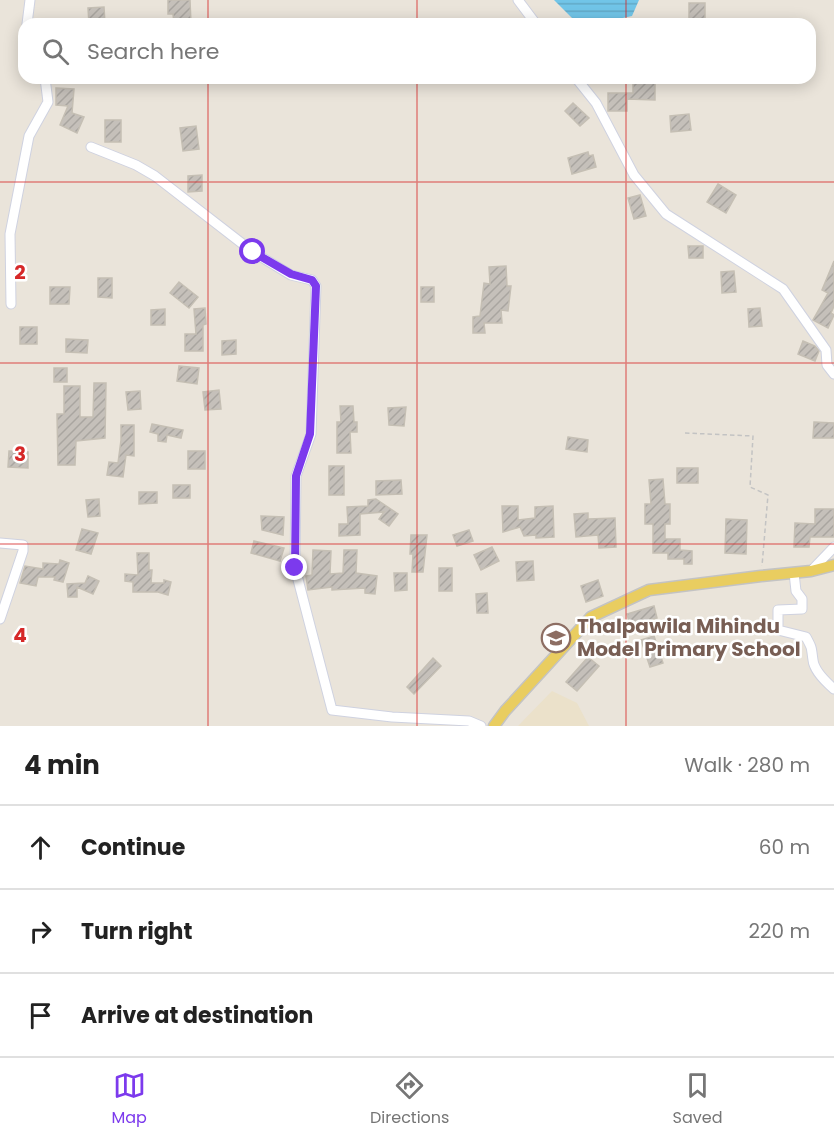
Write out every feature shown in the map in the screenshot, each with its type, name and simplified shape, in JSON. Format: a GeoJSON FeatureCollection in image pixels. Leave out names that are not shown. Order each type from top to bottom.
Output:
{"type":"FeatureCollection","features":[{"type":"Feature","properties":{"kind":"main road"},"geometry":{"type":"LineString","coordinates":[[494,726],[591,617],[649,590],[811,571],[834,565]]}},
{"type":"Feature","properties":{"kind":"street"},"geometry":{"type":"LineString","coordinates":[[28,18],[30,0]]}},
{"type":"Feature","properties":{"kind":"street"},"geometry":{"type":"LineString","coordinates":[[518,0],[532,18]]}},
{"type":"Feature","properties":{"kind":"street"},"geometry":{"type":"LineString","coordinates":[[11,304],[10,234],[29,136],[48,102],[46,84]]}},
{"type":"Feature","properties":{"kind":"street"},"geometry":{"type":"LineString","coordinates":[[581,84],[596,103],[634,175],[666,214],[783,289],[826,350],[827,365],[834,374]]}},
{"type":"Feature","properties":{"kind":"street"},"geometry":{"type":"LineString","coordinates":[[91,147],[136,165],[155,176],[253,252],[291,274],[312,280],[316,286],[310,434],[296,476],[295,568],[332,710],[392,717],[469,721],[481,726]]}},
{"type":"Feature","properties":{"kind":"street"},"geometry":{"type":"LineString","coordinates":[[0,543],[23,545],[0,619]]}},
{"type":"Feature","properties":{"kind":"street"},"geometry":{"type":"LineString","coordinates":[[811,571],[834,547]]}},
{"type":"Feature","properties":{"kind":"street"},"geometry":{"type":"LineString","coordinates":[[794,573],[796,591],[802,599],[802,609],[778,610],[778,630],[806,637],[814,652],[813,662],[825,681],[834,689]]}},
{"type":"Feature","properties":{"kind":"path"},"geometry":{"type":"LineString","coordinates":[[685,433],[753,436],[750,487],[768,495],[761,576]]}},
{"type":"Feature","properties":{"kind":"shaded area"},"geometry":{"type":"Polygon","coordinates":[[[552,691],[577,703],[589,726],[518,726],[552,691]]]}},
{"type":"Feature","properties":{"kind":"water"},"geometry":{"type":"Polygon","coordinates":[[[554,0],[639,0],[632,16],[572,18],[554,0]]]}},
{"type":"Feature","properties":{"kind":"building"},"geometry":{"type":"Polygon","coordinates":[[[168,0],[190,0],[191,18],[173,18],[173,14],[168,14],[168,0]]]}},
{"type":"Feature","properties":{"kind":"building"},"geometry":{"type":"Polygon","coordinates":[[[689,3],[705,3],[705,18],[689,18],[689,3]]]}},
{"type":"Feature","properties":{"kind":"building"},"geometry":{"type":"Polygon","coordinates":[[[104,7],[105,18],[89,18],[88,8],[104,7]]]}},
{"type":"Feature","properties":{"kind":"building"},"geometry":{"type":"Polygon","coordinates":[[[633,84],[655,84],[655,100],[627,99],[627,111],[608,111],[608,93],[633,93],[633,84]]]}},
{"type":"Feature","properties":{"kind":"building"},"geometry":{"type":"Polygon","coordinates":[[[56,88],[74,89],[72,113],[84,117],[77,133],[60,125],[68,106],[56,105],[56,88]]]}},
{"type":"Feature","properties":{"kind":"building"},"geometry":{"type":"Polygon","coordinates":[[[573,103],[589,118],[580,126],[565,111],[573,103]]]}},
{"type":"Feature","properties":{"kind":"building"},"geometry":{"type":"Polygon","coordinates":[[[689,114],[691,130],[671,132],[670,116],[689,114]]]}},
{"type":"Feature","properties":{"kind":"building"},"geometry":{"type":"Polygon","coordinates":[[[105,120],[121,120],[121,142],[105,142],[105,120]]]}},
{"type":"Feature","properties":{"kind":"building"},"geometry":{"type":"Polygon","coordinates":[[[196,126],[199,149],[183,151],[180,128],[196,126]]]}},
{"type":"Feature","properties":{"kind":"building"},"geometry":{"type":"Polygon","coordinates":[[[588,152],[589,156],[593,155],[596,167],[572,174],[568,158],[588,152]]]}},
{"type":"Feature","properties":{"kind":"building"},"geometry":{"type":"Polygon","coordinates":[[[202,175],[202,191],[188,192],[188,176],[202,175]]]}},
{"type":"Feature","properties":{"kind":"building"},"geometry":{"type":"Polygon","coordinates":[[[718,184],[736,195],[726,213],[707,202],[718,184]]]}},
{"type":"Feature","properties":{"kind":"building"},"geometry":{"type":"Polygon","coordinates":[[[640,195],[646,216],[634,219],[628,198],[640,195]]]}},
{"type":"Feature","properties":{"kind":"building"},"geometry":{"type":"Polygon","coordinates":[[[688,246],[703,246],[703,258],[689,258],[688,246]]]}},
{"type":"Feature","properties":{"kind":"building"},"geometry":{"type":"Polygon","coordinates":[[[834,261],[834,306],[831,313],[834,315],[828,328],[813,320],[828,293],[822,290],[834,261]]]}},
{"type":"Feature","properties":{"kind":"building"},"geometry":{"type":"Polygon","coordinates":[[[506,266],[507,286],[511,286],[508,311],[501,310],[502,323],[484,323],[485,333],[473,333],[473,317],[480,316],[484,283],[490,284],[489,267],[506,266]]]}},
{"type":"Feature","properties":{"kind":"building"},"geometry":{"type":"Polygon","coordinates":[[[734,271],[736,292],[722,293],[721,272],[734,271]]]}},
{"type":"Feature","properties":{"kind":"building"},"geometry":{"type":"Polygon","coordinates":[[[98,278],[112,278],[112,298],[98,297],[98,278]]]}},
{"type":"Feature","properties":{"kind":"building"},"geometry":{"type":"Polygon","coordinates":[[[179,282],[198,297],[189,308],[170,293],[179,282]]]}},
{"type":"Feature","properties":{"kind":"building"},"geometry":{"type":"Polygon","coordinates":[[[50,287],[70,287],[69,304],[50,304],[50,287]]]}},
{"type":"Feature","properties":{"kind":"building"},"geometry":{"type":"Polygon","coordinates":[[[421,287],[434,287],[434,302],[421,302],[421,287]]]}},
{"type":"Feature","properties":{"kind":"building"},"geometry":{"type":"Polygon","coordinates":[[[205,308],[203,351],[185,351],[185,334],[196,334],[194,309],[205,308]]]}},
{"type":"Feature","properties":{"kind":"building"},"geometry":{"type":"Polygon","coordinates":[[[760,308],[762,326],[749,327],[748,309],[760,308]]]}},
{"type":"Feature","properties":{"kind":"building"},"geometry":{"type":"Polygon","coordinates":[[[165,309],[165,325],[151,325],[151,310],[165,309]]]}},
{"type":"Feature","properties":{"kind":"building"},"geometry":{"type":"Polygon","coordinates":[[[20,327],[37,327],[37,344],[20,344],[20,327]]]}},
{"type":"Feature","properties":{"kind":"building"},"geometry":{"type":"Polygon","coordinates":[[[66,339],[88,340],[87,353],[66,352],[66,339]]]}},
{"type":"Feature","properties":{"kind":"building"},"geometry":{"type":"Polygon","coordinates":[[[236,340],[236,354],[222,355],[222,341],[236,340]]]}},
{"type":"Feature","properties":{"kind":"building"},"geometry":{"type":"Polygon","coordinates":[[[803,341],[815,346],[819,351],[815,361],[798,354],[803,341]]]}},
{"type":"Feature","properties":{"kind":"building"},"geometry":{"type":"Polygon","coordinates":[[[179,366],[199,368],[197,384],[177,381],[179,366]]]}},
{"type":"Feature","properties":{"kind":"building"},"geometry":{"type":"Polygon","coordinates":[[[54,368],[67,368],[67,382],[54,382],[54,368]]]}},
{"type":"Feature","properties":{"kind":"building"},"geometry":{"type":"Polygon","coordinates":[[[94,383],[106,383],[105,438],[76,441],[75,465],[58,465],[57,414],[64,414],[64,386],[80,386],[80,417],[93,417],[94,383]]]}},
{"type":"Feature","properties":{"kind":"building"},"geometry":{"type":"Polygon","coordinates":[[[219,390],[221,409],[205,410],[203,392],[219,390]]]}},
{"type":"Feature","properties":{"kind":"building"},"geometry":{"type":"Polygon","coordinates":[[[140,391],[141,409],[128,410],[126,392],[140,391]]]}},
{"type":"Feature","properties":{"kind":"building"},"geometry":{"type":"Polygon","coordinates":[[[340,406],[353,406],[354,422],[357,422],[357,432],[350,432],[351,453],[337,453],[337,422],[341,422],[340,406]]]}},
{"type":"Feature","properties":{"kind":"building"},"geometry":{"type":"Polygon","coordinates":[[[406,407],[404,426],[389,425],[388,408],[406,407]]]}},
{"type":"Feature","properties":{"kind":"building"},"geometry":{"type":"Polygon","coordinates":[[[814,422],[834,423],[834,438],[813,438],[814,422]]]}},
{"type":"Feature","properties":{"kind":"building"},"geometry":{"type":"Polygon","coordinates":[[[152,424],[183,430],[181,438],[167,435],[166,442],[158,441],[158,434],[150,432],[152,424]]]}},
{"type":"Feature","properties":{"kind":"building"},"geometry":{"type":"Polygon","coordinates":[[[121,425],[134,425],[134,456],[126,455],[123,477],[107,475],[109,462],[118,463],[121,425]]]}},
{"type":"Feature","properties":{"kind":"building"},"geometry":{"type":"Polygon","coordinates":[[[568,437],[588,440],[587,452],[566,449],[568,437]]]}},
{"type":"Feature","properties":{"kind":"building"},"geometry":{"type":"Polygon","coordinates":[[[9,451],[28,452],[28,468],[8,467],[9,451]]]}},
{"type":"Feature","properties":{"kind":"building"},"geometry":{"type":"Polygon","coordinates":[[[188,451],[205,451],[205,469],[188,469],[188,451]]]}},
{"type":"Feature","properties":{"kind":"building"},"geometry":{"type":"Polygon","coordinates":[[[329,466],[344,466],[344,495],[329,495],[329,466]]]}},
{"type":"Feature","properties":{"kind":"building"},"geometry":{"type":"Polygon","coordinates":[[[677,468],[698,468],[698,483],[677,483],[677,468]]]}},
{"type":"Feature","properties":{"kind":"building"},"geometry":{"type":"Polygon","coordinates":[[[663,479],[665,504],[670,504],[670,524],[665,524],[665,539],[680,539],[680,550],[692,551],[692,564],[684,564],[684,559],[668,559],[668,553],[653,553],[653,524],[645,524],[645,504],[651,504],[649,480],[663,479]]]}},
{"type":"Feature","properties":{"kind":"building"},"geometry":{"type":"Polygon","coordinates":[[[401,480],[402,494],[376,495],[376,481],[401,480]]]}},
{"type":"Feature","properties":{"kind":"building"},"geometry":{"type":"Polygon","coordinates":[[[173,485],[190,485],[190,498],[173,498],[173,485]]]}},
{"type":"Feature","properties":{"kind":"building"},"geometry":{"type":"Polygon","coordinates":[[[139,492],[157,492],[157,503],[139,504],[139,492]]]}},
{"type":"Feature","properties":{"kind":"building"},"geometry":{"type":"Polygon","coordinates":[[[99,499],[100,516],[88,517],[86,500],[99,499]]]}},
{"type":"Feature","properties":{"kind":"building"},"geometry":{"type":"Polygon","coordinates":[[[376,499],[398,514],[389,526],[379,519],[384,512],[360,514],[360,535],[339,536],[339,524],[348,524],[347,507],[368,506],[368,500],[376,499]]]}},
{"type":"Feature","properties":{"kind":"building"},"geometry":{"type":"Polygon","coordinates":[[[502,506],[518,506],[518,520],[535,518],[535,507],[553,506],[554,537],[524,536],[520,527],[503,532],[502,506]]]}},
{"type":"Feature","properties":{"kind":"building"},"geometry":{"type":"Polygon","coordinates":[[[815,509],[834,509],[834,537],[810,537],[809,547],[794,547],[795,523],[815,524],[815,509]]]}},
{"type":"Feature","properties":{"kind":"building"},"geometry":{"type":"Polygon","coordinates":[[[588,513],[588,519],[615,518],[616,547],[599,548],[598,535],[576,537],[574,514],[588,513]]]}},
{"type":"Feature","properties":{"kind":"building"},"geometry":{"type":"Polygon","coordinates":[[[261,516],[284,517],[283,535],[262,530],[261,516]]]}},
{"type":"Feature","properties":{"kind":"building"},"geometry":{"type":"Polygon","coordinates":[[[726,519],[747,520],[746,554],[725,553],[726,519]]]}},
{"type":"Feature","properties":{"kind":"building"},"geometry":{"type":"Polygon","coordinates":[[[82,529],[98,533],[91,554],[76,550],[82,529]]]}},
{"type":"Feature","properties":{"kind":"building"},"geometry":{"type":"Polygon","coordinates":[[[469,530],[473,541],[457,546],[453,535],[469,530]]]}},
{"type":"Feature","properties":{"kind":"building"},"geometry":{"type":"Polygon","coordinates":[[[411,535],[427,535],[423,572],[412,572],[411,535]]]}},
{"type":"Feature","properties":{"kind":"building"},"geometry":{"type":"Polygon","coordinates":[[[254,541],[284,548],[280,561],[251,553],[254,541]]]}},
{"type":"Feature","properties":{"kind":"building"},"geometry":{"type":"Polygon","coordinates":[[[492,547],[499,561],[481,570],[474,555],[492,547]]]}},
{"type":"Feature","properties":{"kind":"building"},"geometry":{"type":"Polygon","coordinates":[[[313,550],[331,551],[330,574],[343,573],[344,550],[357,550],[356,573],[377,576],[375,594],[365,593],[365,588],[332,590],[332,587],[308,590],[306,576],[312,575],[313,550]]]}},
{"type":"Feature","properties":{"kind":"building"},"geometry":{"type":"Polygon","coordinates":[[[137,553],[149,553],[149,570],[152,570],[151,583],[164,583],[164,580],[171,582],[168,595],[158,592],[133,592],[133,582],[125,581],[125,574],[138,575],[137,553]]]}},
{"type":"Feature","properties":{"kind":"building"},"geometry":{"type":"Polygon","coordinates":[[[60,560],[69,563],[63,582],[54,580],[55,577],[38,577],[36,586],[20,583],[25,566],[43,569],[43,563],[59,564],[60,560]]]}},
{"type":"Feature","properties":{"kind":"building"},"geometry":{"type":"Polygon","coordinates":[[[533,561],[534,580],[517,581],[516,562],[533,561]]]}},
{"type":"Feature","properties":{"kind":"building"},"geometry":{"type":"Polygon","coordinates":[[[439,568],[452,568],[452,591],[439,591],[439,568]]]}},
{"type":"Feature","properties":{"kind":"building"},"geometry":{"type":"Polygon","coordinates":[[[394,573],[407,573],[407,590],[395,591],[394,573]]]}},
{"type":"Feature","properties":{"kind":"building"},"geometry":{"type":"Polygon","coordinates":[[[88,576],[99,581],[93,594],[77,587],[77,597],[68,597],[67,584],[85,583],[88,576]]]}},
{"type":"Feature","properties":{"kind":"building"},"geometry":{"type":"Polygon","coordinates":[[[598,580],[603,596],[586,602],[581,586],[598,580]]]}},
{"type":"Feature","properties":{"kind":"building"},"geometry":{"type":"Polygon","coordinates":[[[487,593],[488,613],[477,613],[476,594],[487,593]]]}},
{"type":"Feature","properties":{"kind":"building"},"geometry":{"type":"Polygon","coordinates":[[[654,606],[657,618],[630,625],[627,614],[654,606]]]}},
{"type":"Feature","properties":{"kind":"building"},"geometry":{"type":"Polygon","coordinates":[[[654,636],[663,663],[650,667],[641,640],[654,636]]]}},
{"type":"Feature","properties":{"kind":"building"},"geometry":{"type":"Polygon","coordinates":[[[588,657],[599,666],[577,691],[566,682],[588,657]]]}},
{"type":"Feature","properties":{"kind":"building"},"geometry":{"type":"Polygon","coordinates":[[[433,658],[441,666],[414,694],[407,687],[433,658]]]}},
{"type":"Feature","properties":{"kind":"place","name":"Thalpawila Mihindu Model Primary School"},"geometry":{"type":"Point","coordinates":[556,638]}},
{"type":"Feature","properties":{"kind":"route"},"geometry":{"type":"LineString","coordinates":[[253,252],[291,274],[312,280],[316,286],[310,434],[296,476],[295,568]]}}]}
